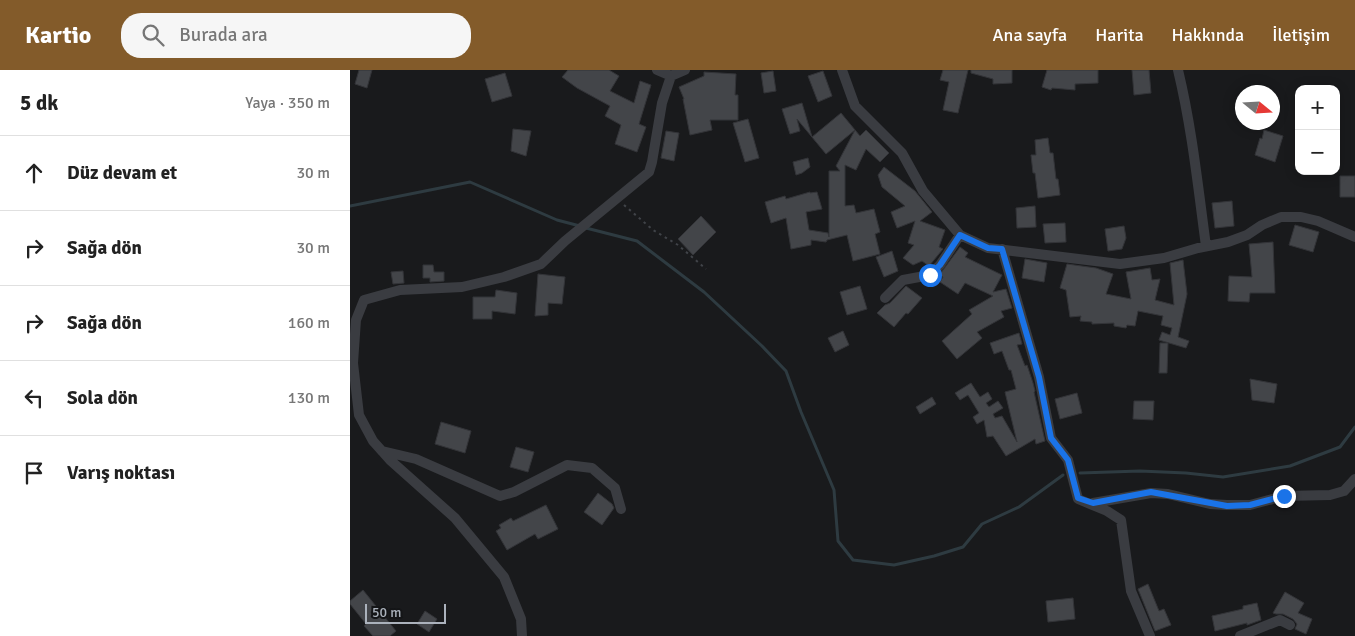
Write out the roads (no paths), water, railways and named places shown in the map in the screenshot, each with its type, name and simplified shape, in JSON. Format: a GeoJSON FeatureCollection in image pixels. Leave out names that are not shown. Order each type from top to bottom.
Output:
{"type":"FeatureCollection","features":[{"type":"Feature","properties":{"kind":"street"},"geometry":{"type":"LineString","coordinates":[[658,70],[671,76],[685,70]]}},
{"type":"Feature","properties":{"kind":"street"},"geometry":{"type":"LineString","coordinates":[[842,70],[855,106],[902,153],[923,191],[960,235],[988,248],[1120,264],[1164,258],[1228,242],[1248,235],[1262,225],[1281,217],[1301,217],[1318,221],[1355,237]]}},
{"type":"Feature","properties":{"kind":"street"},"geometry":{"type":"LineString","coordinates":[[1178,70],[1194,152],[1206,246]]}},
{"type":"Feature","properties":{"kind":"street"},"geometry":{"type":"LineString","coordinates":[[522,636],[521,619],[504,577],[455,518],[373,441],[359,415],[353,363],[356,320],[364,300],[400,290],[462,287],[504,277],[541,264],[565,241],[649,172],[662,103],[671,76]]}},
{"type":"Feature","properties":{"kind":"street"},"geometry":{"type":"LineString","coordinates":[[885,298],[903,280],[930,275],[940,265],[960,235]]}},
{"type":"Feature","properties":{"kind":"street"},"geometry":{"type":"LineString","coordinates":[[1002,249],[1039,377],[1051,438],[1068,460],[1078,498],[1107,510],[1121,520],[1131,591],[1150,636]]}},
{"type":"Feature","properties":{"kind":"street"},"geometry":{"type":"LineString","coordinates":[[382,451],[416,460],[500,496],[514,492],[567,465],[592,468],[614,488],[621,509]]}},
{"type":"Feature","properties":{"kind":"street"},"geometry":{"type":"LineString","coordinates":[[1093,503],[1151,492],[1210,504],[1227,506],[1250,505],[1284,496],[1330,495],[1344,491],[1355,479]]}},
{"type":"Feature","properties":{"kind":"street"},"geometry":{"type":"LineString","coordinates":[[1240,636],[1280,620],[1290,625]]}},
{"type":"Feature","properties":{"kind":"waterway"},"geometry":{"type":"LineString","coordinates":[[350,206],[470,182],[557,220],[580,226]]}},
{"type":"Feature","properties":{"kind":"waterway"},"geometry":{"type":"LineString","coordinates":[[586,228],[637,241],[704,292],[786,371],[834,490],[838,541],[853,560],[894,565],[963,547],[982,524],[1019,507],[1063,475]]}},
{"type":"Feature","properties":{"kind":"waterway"},"geometry":{"type":"LineString","coordinates":[[1080,473],[1140,471],[1223,477],[1290,466],[1340,447],[1355,427]]}}]}
